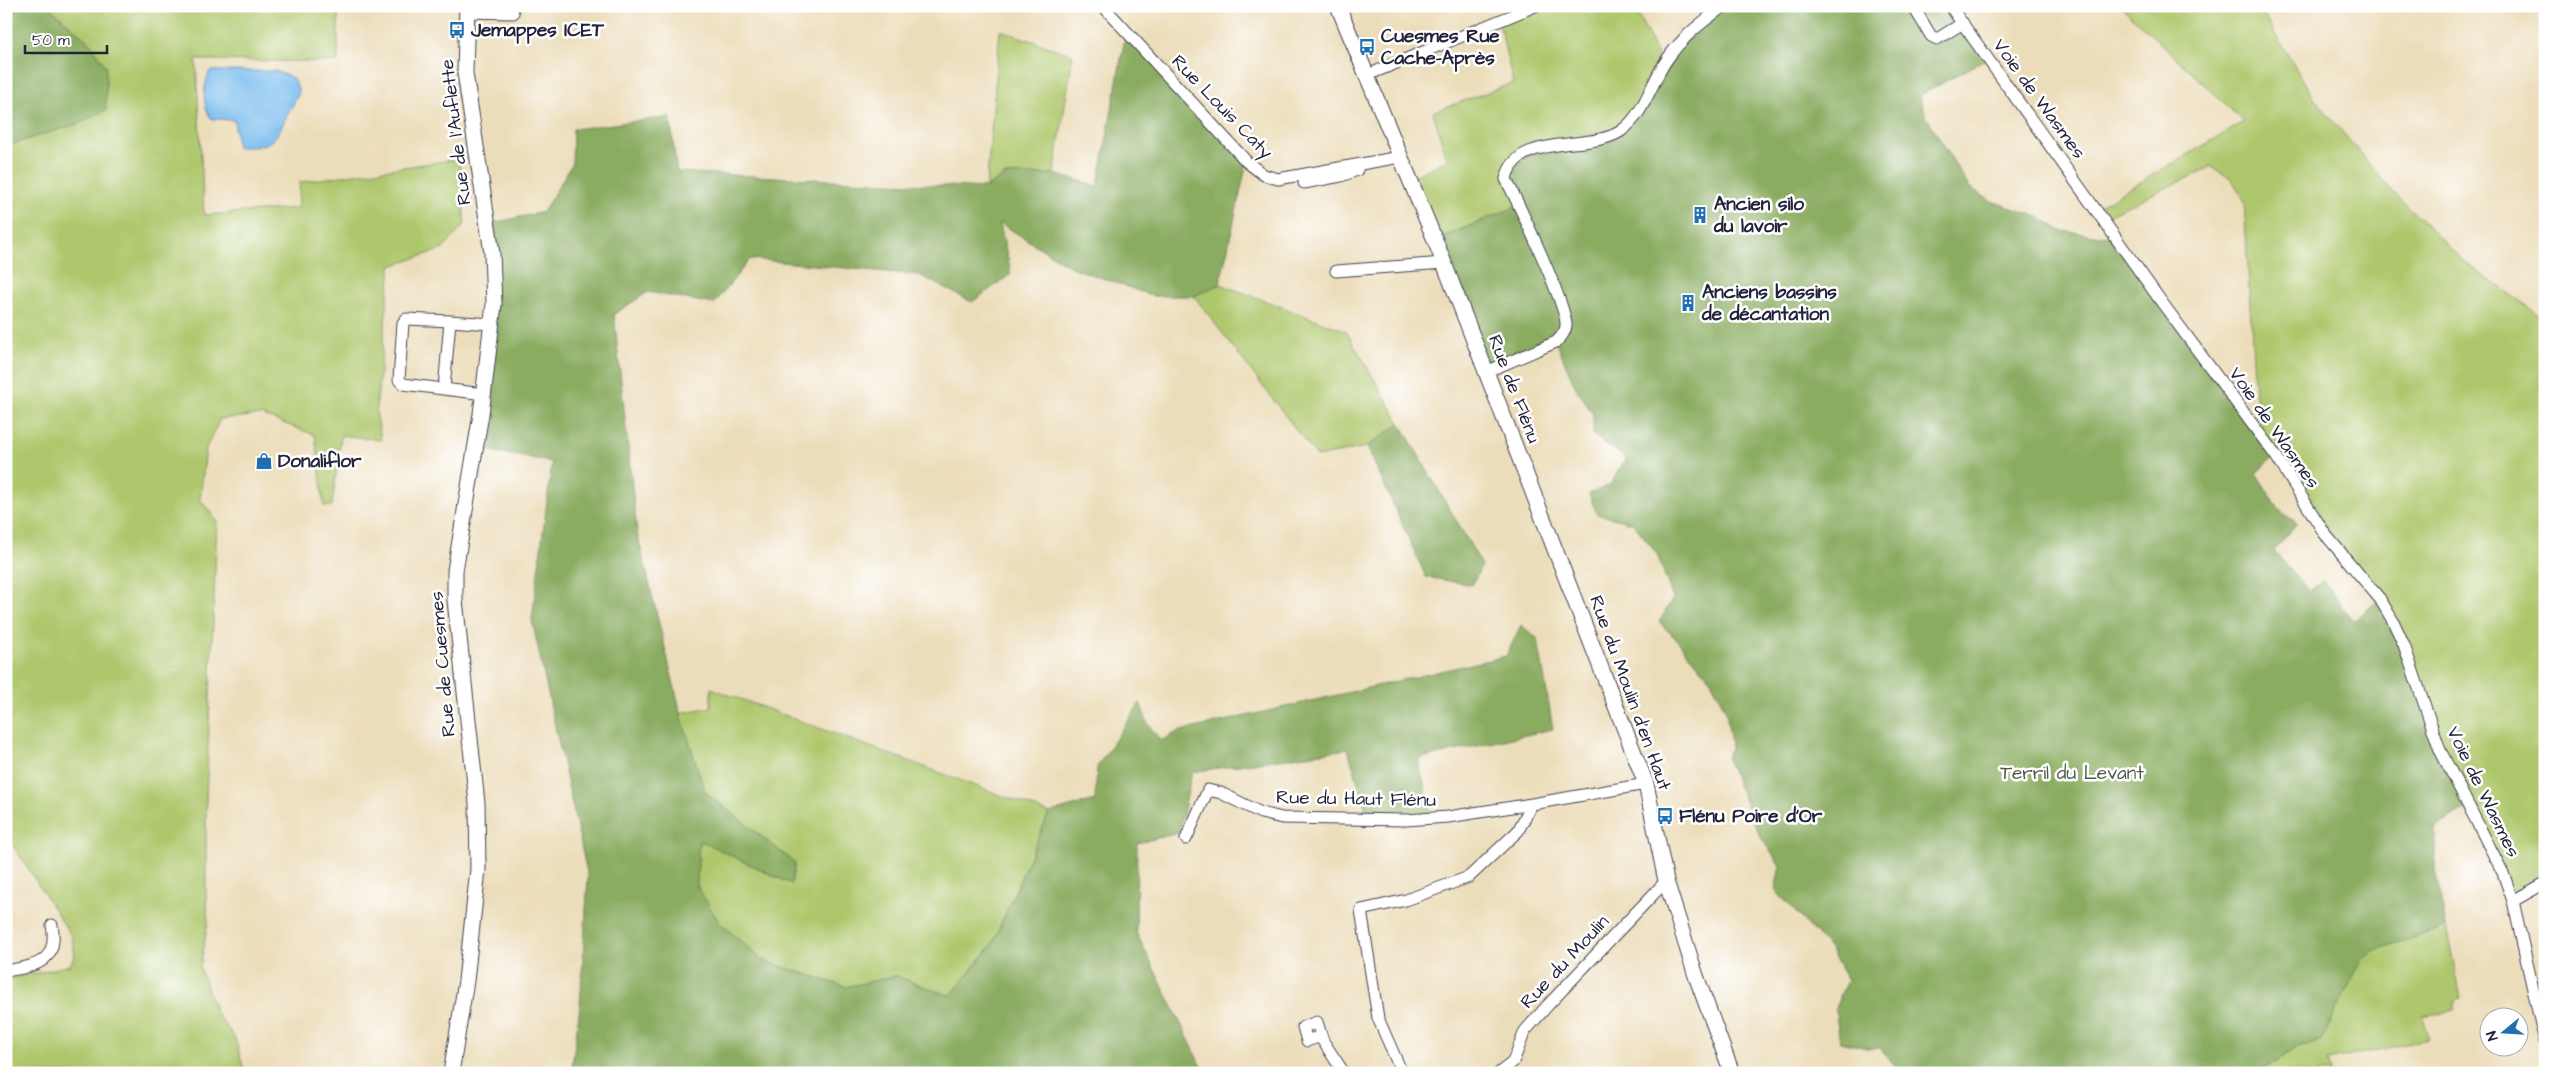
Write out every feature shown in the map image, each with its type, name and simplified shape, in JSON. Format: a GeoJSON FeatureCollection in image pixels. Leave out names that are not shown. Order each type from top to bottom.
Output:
{"type":"FeatureCollection","features":[{"type":"Feature","properties":{"kind":"street","name":"Rue Louis Caty"},"geometry":{"type":"LineString","coordinates":[[1103,6],[1247,162],[1264,175],[1278,179],[1400,157]]}},
{"type":"Feature","properties":{"kind":"street","name":"Rue de Flénu"},"geometry":{"type":"LineString","coordinates":[[1338,6],[1365,76],[1444,264],[1546,529]]}},
{"type":"Feature","properties":{"kind":"street"},"geometry":{"type":"LineString","coordinates":[[1365,76],[1535,6]]}},
{"type":"Feature","properties":{"kind":"street"},"geometry":{"type":"LineString","coordinates":[[1486,372],[1556,342],[1563,335],[1566,324],[1557,294],[1520,206],[1506,180],[1508,169],[1519,159],[1540,148],[1592,140],[1621,131],[1638,113],[1672,54],[1694,28],[1724,6]]}},
{"type":"Feature","properties":{"kind":"street"},"geometry":{"type":"LineString","coordinates":[[1913,6],[1931,36],[1937,39],[1963,23]]}},
{"type":"Feature","properties":{"kind":"street","name":"Voie de Wasmes"},"geometry":{"type":"LineString","coordinates":[[1950,6],[2163,304],[2276,456],[2325,534],[2380,599],[2404,645],[2440,750],[2503,873],[2513,901],[2545,1042]]}},
{"type":"Feature","properties":{"kind":"street"},"geometry":{"type":"LineString","coordinates":[[467,9],[513,13]]}},
{"type":"Feature","properties":{"kind":"street","name":"Rue de l'Auflette"},"geometry":{"type":"LineString","coordinates":[[467,9],[465,73],[492,253]]}},
{"type":"Feature","properties":{"kind":"street"},"geometry":{"type":"LineString","coordinates":[[1304,183],[1355,172],[1363,164]]}},
{"type":"Feature","properties":{"kind":"street","name":"Rue de Cuesmes"},"geometry":{"type":"LineString","coordinates":[[451,1073],[466,981],[478,869],[477,803],[455,600],[455,571],[484,394],[494,304],[492,253]]}},
{"type":"Feature","properties":{"kind":"street"},"geometry":{"type":"LineString","coordinates":[[1336,271],[1444,264]]}},
{"type":"Feature","properties":{"kind":"street"},"geometry":{"type":"LineString","coordinates":[[484,394],[403,384],[399,380],[399,367],[403,323],[406,319],[491,324]]}},
{"type":"Feature","properties":{"kind":"street"},"geometry":{"type":"LineString","coordinates":[[444,389],[450,321]]}},
{"type":"Feature","properties":{"kind":"street","name":"Rue du Moulin d'en Haut"},"geometry":{"type":"LineString","coordinates":[[1546,529],[1646,784],[1666,881],[1696,976],[1732,1073]]}},
{"type":"Feature","properties":{"kind":"street","name":"Rue du Haut Flénu"},"geometry":{"type":"LineString","coordinates":[[1186,839],[1208,790],[1221,793],[1261,813],[1282,818],[1406,820],[1448,817],[1646,784]]}},
{"type":"Feature","properties":{"kind":"street"},"geometry":{"type":"LineString","coordinates":[[1402,1073],[1378,1018],[1361,910],[1406,900],[1469,876],[1518,831],[1532,804]]}},
{"type":"Feature","properties":{"kind":"street","name":"Rue du Moulin"},"geometry":{"type":"LineString","coordinates":[[1499,1073],[1513,1062],[1525,1031],[1666,881]]}},
{"type":"Feature","properties":{"kind":"street"},"geometry":{"type":"LineString","coordinates":[[2513,901],[2545,883]]}},
{"type":"Feature","properties":{"kind":"street"},"geometry":{"type":"LineString","coordinates":[[6,971],[35,966],[42,961],[53,944],[52,925]]}},
{"type":"Feature","properties":{"kind":"street"},"geometry":{"type":"LineString","coordinates":[[1322,1036],[1344,1073]]}},
{"type":"Feature","properties":{"kind":"green space"},"geometry":{"type":"Polygon","coordinates":[[[6,6],[48,6],[92,45],[106,67],[106,110],[80,123],[6,146],[6,6]]]}},
{"type":"Feature","properties":{"kind":"green space"},"geometry":{"type":"Polygon","coordinates":[[[48,6],[338,6],[338,62],[196,60],[204,215],[298,208],[300,182],[459,159],[465,224],[443,249],[391,266],[376,410],[381,440],[341,435],[332,506],[324,506],[315,435],[261,415],[220,419],[206,448],[200,499],[217,521],[206,800],[206,893],[208,922],[200,968],[216,1013],[235,1038],[245,1073],[8,1073],[6,1068],[6,980],[70,965],[75,955],[72,937],[6,834],[6,146],[80,123],[92,45],[48,6]]]}},
{"type":"Feature","properties":{"kind":"green space"},"geometry":{"type":"Polygon","coordinates":[[[1539,6],[1634,6],[1663,66],[1638,113],[1520,205],[1435,240],[1412,177],[1447,160],[1433,112],[1513,83],[1499,22],[1539,6]]]}},
{"type":"Feature","properties":{"kind":"green space","name":"Terril du Levant"},"geometry":{"type":"Polygon","coordinates":[[[1724,6],[1950,6],[1988,58],[1919,96],[1926,116],[1969,187],[1991,201],[2039,217],[2062,231],[2109,237],[2276,456],[2256,473],[2280,511],[2297,523],[2274,551],[2309,591],[2324,581],[2353,621],[2380,599],[2469,807],[2435,828],[2435,869],[2446,927],[2372,951],[2362,959],[2322,1040],[2297,1047],[2264,1069],[2265,1073],[1936,1073],[1931,1069],[1923,1073],[1902,1073],[1879,1048],[1872,1049],[1840,1042],[1835,1008],[1847,980],[1830,949],[1775,890],[1780,866],[1760,836],[1727,759],[1731,744],[1726,711],[1711,680],[1659,622],[1673,598],[1657,554],[1633,523],[1597,514],[1589,494],[1610,485],[1626,458],[1593,435],[1593,414],[1576,388],[1556,342],[1486,372],[1435,240],[1519,206],[1506,179],[1519,159],[1621,131],[1666,60],[1724,6]]]}},
{"type":"Feature","properties":{"kind":"green space"},"geometry":{"type":"Polygon","coordinates":[[[2121,6],[2258,6],[2314,98],[2392,191],[2464,262],[2533,310],[2545,321],[2545,783],[2540,787],[2545,794],[2545,886],[2513,901],[2459,788],[2404,645],[2361,575],[2257,431],[2244,200],[2231,178],[2211,167],[2099,219],[2092,210],[2244,122],[2121,6]]]}},
{"type":"Feature","properties":{"kind":"green space"},"geometry":{"type":"Polygon","coordinates":[[[1000,30],[1073,55],[1054,174],[1005,175],[986,188],[1000,30]]]}},
{"type":"Feature","properties":{"kind":"green space"},"geometry":{"type":"Polygon","coordinates":[[[1126,32],[1247,162],[1220,284],[1194,296],[1153,296],[1071,267],[1000,223],[1011,274],[972,302],[919,275],[750,259],[714,304],[648,292],[614,314],[637,533],[683,722],[705,792],[795,863],[791,884],[699,840],[697,886],[719,922],[762,960],[846,987],[896,976],[950,996],[992,945],[1049,813],[1095,800],[1097,767],[1140,703],[1148,724],[1161,741],[1177,732],[1506,656],[1521,625],[1538,639],[1553,729],[1418,759],[1432,818],[1369,820],[1348,749],[1192,772],[1179,833],[1137,843],[1136,932],[1205,1073],[571,1073],[580,1006],[588,877],[532,620],[552,462],[475,448],[494,304],[488,224],[543,212],[572,164],[573,129],[670,117],[677,172],[986,188],[1005,175],[1054,174],[1098,186],[1126,32]]]}},
{"type":"Feature","properties":{"kind":"green space"},"geometry":{"type":"Polygon","coordinates":[[[1220,284],[1346,331],[1400,423],[1367,447],[1317,457],[1194,296],[1220,284]]]}},
{"type":"Feature","properties":{"kind":"green space"},"geometry":{"type":"Polygon","coordinates":[[[1400,423],[1482,565],[1472,585],[1426,577],[1367,447],[1400,423]]]}},
{"type":"Feature","properties":{"kind":"green space"},"geometry":{"type":"Polygon","coordinates":[[[711,688],[1049,813],[992,945],[950,996],[896,976],[846,987],[762,960],[719,922],[696,886],[699,840],[791,884],[795,863],[705,792],[680,713],[711,707],[711,688]]]}},
{"type":"Feature","properties":{"kind":"green space"},"geometry":{"type":"Polygon","coordinates":[[[2446,927],[2461,998],[2454,999],[2454,1010],[2423,1016],[2429,1039],[2328,1061],[2330,1073],[2265,1073],[2264,1069],[2297,1047],[2322,1040],[2361,959],[2372,951],[2446,927]]]}},
{"type":"Feature","properties":{"kind":"green space"},"geometry":{"type":"Polygon","coordinates":[[[2545,939],[2545,1042],[2538,997],[2545,939]]]}},
{"type":"Feature","properties":{"kind":"water"},"geometry":{"type":"Polygon","coordinates":[[[210,71],[276,71],[293,78],[299,92],[274,139],[269,143],[256,147],[237,147],[234,120],[212,119],[208,114],[204,96],[210,71]]]}},
{"type":"Feature","properties":{"kind":"place","name":"Jemappes ICET"},"geometry":{"type":"Point","coordinates":[457,30]}},
{"type":"Feature","properties":{"kind":"place","name":"Cuesmes Rue Cache-Après"},"geometry":{"type":"Point","coordinates":[1367,47]}},
{"type":"Feature","properties":{"kind":"place","name":"Ancien silo du lavoir"},"geometry":{"type":"Point","coordinates":[1700,215]}},
{"type":"Feature","properties":{"kind":"place","name":"Anciens bassins de décantation"},"geometry":{"type":"Point","coordinates":[1688,303]}},
{"type":"Feature","properties":{"kind":"place","name":"Donaliflor"},"geometry":{"type":"Point","coordinates":[264,461]}},
{"type":"Feature","properties":{"kind":"place","name":"Flénu Poire d'Or"},"geometry":{"type":"Point","coordinates":[1665,816]}}]}
